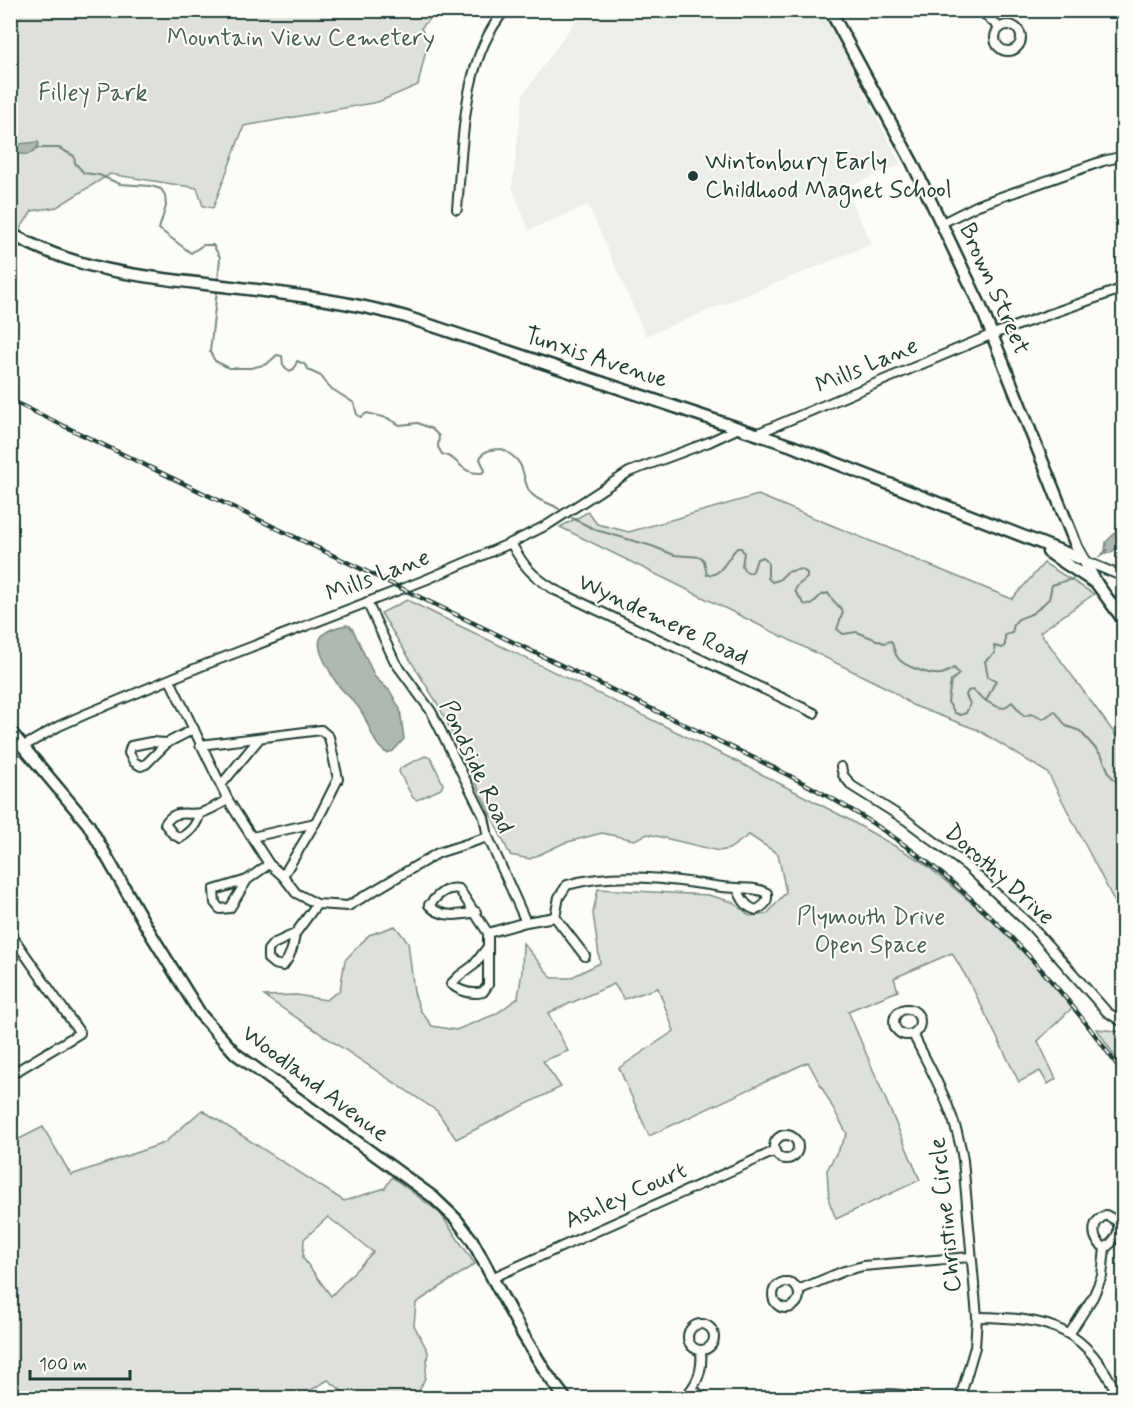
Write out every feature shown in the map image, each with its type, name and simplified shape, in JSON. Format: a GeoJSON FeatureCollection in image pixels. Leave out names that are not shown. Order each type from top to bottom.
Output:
{"type":"FeatureCollection","features":[{"type":"Feature","properties":{"kind":"street"},"geometry":{"type":"LineString","coordinates":[[457,209],[470,86],[475,65],[489,31],[505,10]]}},
{"type":"Feature","properties":{"kind":"street","name":"Brown Street"},"geometry":{"type":"LineString","coordinates":[[830,10],[942,223],[993,334],[1047,475],[1084,560]]}},
{"type":"Feature","properties":{"kind":"street"},"geometry":{"type":"LineString","coordinates":[[980,10],[1000,28]]}},
{"type":"Feature","properties":{"kind":"street"},"geometry":{"type":"LineString","coordinates":[[942,223],[978,205],[1103,161],[1124,156]]}},
{"type":"Feature","properties":{"kind":"street","name":"Tunxis Avenue"},"geometry":{"type":"LineString","coordinates":[[10,233],[57,257],[141,276],[365,306],[406,317],[756,434],[1084,560]]}},
{"type":"Feature","properties":{"kind":"street","name":"Mills Lane"},"geometry":{"type":"LineString","coordinates":[[756,434],[993,334],[1124,288]]}},
{"type":"Feature","properties":{"kind":"street","name":"Mills Lane"},"geometry":{"type":"LineString","coordinates":[[24,746],[76,719],[511,543],[549,524],[628,471],[709,442],[739,428]]}},
{"type":"Feature","properties":{"kind":"street"},"geometry":{"type":"LineString","coordinates":[[1020,534],[1032,544],[1055,555],[1089,581],[1097,584]]}},
{"type":"Feature","properties":{"kind":"street","name":"Wyndemere Road"},"geometry":{"type":"LineString","coordinates":[[511,543],[522,565],[535,578],[555,590],[814,713]]}},
{"type":"Feature","properties":{"kind":"street"},"geometry":{"type":"LineString","coordinates":[[1084,560],[1124,577]]}},
{"type":"Feature","properties":{"kind":"street"},"geometry":{"type":"LineString","coordinates":[[1084,560],[1097,584],[1124,621]]}},
{"type":"Feature","properties":{"kind":"street","name":"Pondside Road"},"geometry":{"type":"LineString","coordinates":[[367,602],[395,662],[431,711],[484,817],[488,837],[526,922]]}},
{"type":"Feature","properties":{"kind":"street"},"geometry":{"type":"LineString","coordinates":[[170,680],[228,800],[269,864],[283,876],[296,893],[317,904],[348,906],[438,853],[488,837]]}},
{"type":"Feature","properties":{"kind":"street"},"geometry":{"type":"LineString","coordinates":[[167,743],[137,744],[131,746],[129,753],[134,762],[141,766],[146,764],[167,743],[194,729]]}},
{"type":"Feature","properties":{"kind":"street"},"geometry":{"type":"LineString","coordinates":[[201,745],[321,730],[329,737],[338,779],[315,824],[283,876]]}},
{"type":"Feature","properties":{"kind":"street","name":"Woodland Avenue"},"geometry":{"type":"LineString","coordinates":[[10,731],[88,824],[154,940],[201,1015],[218,1036],[236,1054],[433,1197],[456,1219],[472,1239],[522,1333],[565,1398]]}},
{"type":"Feature","properties":{"kind":"street"},"geometry":{"type":"LineString","coordinates":[[220,785],[259,739]]}},
{"type":"Feature","properties":{"kind":"street","name":"Dorothy Drive"},"geometry":{"type":"LineString","coordinates":[[841,767],[843,775],[852,786],[906,820],[967,866],[1025,920],[1107,1012],[1124,1023]]}},
{"type":"Feature","properties":{"kind":"street"},"geometry":{"type":"LineString","coordinates":[[201,813],[195,826],[180,838],[173,834],[165,824],[170,817],[180,813],[201,813],[228,800]]}},
{"type":"Feature","properties":{"kind":"street"},"geometry":{"type":"LineString","coordinates":[[252,837],[315,824]]}},
{"type":"Feature","properties":{"kind":"street"},"geometry":{"type":"LineString","coordinates":[[247,880],[230,908],[220,909],[215,903],[214,890],[247,880],[269,864]]}},
{"type":"Feature","properties":{"kind":"street"},"geometry":{"type":"LineString","coordinates":[[585,956],[555,917],[559,897],[567,885],[578,881],[611,878],[668,878],[737,888]]}},
{"type":"Feature","properties":{"kind":"street"},"geometry":{"type":"LineString","coordinates":[[476,912],[446,915],[434,912],[429,906],[442,892],[453,888],[459,889],[476,912],[488,933],[488,985],[483,992],[475,994],[459,990],[451,984],[474,965],[487,948]]}},
{"type":"Feature","properties":{"kind":"street"},"geometry":{"type":"LineString","coordinates":[[295,934],[317,904]]}},
{"type":"Feature","properties":{"kind":"street"},"geometry":{"type":"LineString","coordinates":[[488,933],[526,922],[555,917]]}},
{"type":"Feature","properties":{"kind":"street"},"geometry":{"type":"LineString","coordinates":[[10,933],[80,1033],[10,1075]]}},
{"type":"Feature","properties":{"kind":"street","name":"Christine Circle"},"geometry":{"type":"LineString","coordinates":[[913,1034],[954,1116],[960,1135],[977,1317],[975,1347],[960,1398]]}},
{"type":"Feature","properties":{"kind":"street","name":"Ashley Court"},"geometry":{"type":"LineString","coordinates":[[494,1277],[775,1152]]}},
{"type":"Feature","properties":{"kind":"street"},"geometry":{"type":"LineString","coordinates":[[1070,1333],[1094,1297],[1102,1276],[1105,1248]]}},
{"type":"Feature","properties":{"kind":"street"},"geometry":{"type":"LineString","coordinates":[[798,1290],[844,1271],[863,1266],[970,1257]]}},
{"type":"Feature","properties":{"kind":"street"},"geometry":{"type":"LineString","coordinates":[[977,1317],[1016,1318],[1043,1323],[1070,1333],[1100,1364],[1119,1398]]}},
{"type":"Feature","properties":{"kind":"street"},"geometry":{"type":"LineString","coordinates":[[682,1398],[693,1390],[702,1362],[701,1351]]}},
{"type":"Feature","properties":{"kind":"street"},"geometry":{"type":"LineString","coordinates":[[693,1390],[705,1398]]}},
{"type":"Feature","properties":{"kind":"street"},"geometry":{"type":"LineString","coordinates":[[847,1398],[872,1394],[919,1398]]}},
{"type":"Feature","properties":{"kind":"shaded area","name":"Wintonbury Early Childhood Magnet School"},"geometry":{"type":"Polygon","coordinates":[[[602,11],[823,11],[901,165],[844,188],[872,244],[646,336],[588,205],[529,230],[512,187],[523,95],[575,21],[602,11]]]}},
{"type":"Feature","properties":{"kind":"shaded area"},"geometry":{"type":"Polygon","coordinates":[[[10,137],[19,144],[38,142],[39,144],[30,153],[19,153],[11,150],[10,137]]]}},
{"type":"Feature","properties":{"kind":"shaded area"},"geometry":{"type":"Polygon","coordinates":[[[1123,525],[1123,541],[1111,553],[1105,553],[1106,542],[1123,525]]]}},
{"type":"Feature","properties":{"kind":"shaded area"},"geometry":{"type":"Polygon","coordinates":[[[346,625],[353,630],[375,677],[390,691],[400,709],[404,739],[393,751],[387,753],[378,745],[361,711],[336,682],[320,650],[320,638],[324,634],[336,627],[346,625]]]}},
{"type":"Feature","properties":{"kind":"green space","name":"Filley Park"},"geometry":{"type":"Polygon","coordinates":[[[10,11],[437,11],[421,28],[428,41],[418,85],[378,102],[244,126],[213,208],[203,206],[197,188],[110,174],[57,207],[32,211],[20,229],[10,222],[10,11]]]}},
{"type":"Feature","properties":{"kind":"green space"},"geometry":{"type":"Polygon","coordinates":[[[758,495],[1012,599],[1044,563],[1094,594],[1040,632],[1123,745],[1123,918],[1048,773],[978,730],[912,705],[889,689],[560,527],[588,512],[597,524],[629,532],[758,495]]]}},
{"type":"Feature","properties":{"kind":"green space","name":"Plymouth Drive Open Space"},"geometry":{"type":"Polygon","coordinates":[[[407,600],[730,758],[846,818],[921,861],[1007,932],[1045,972],[1073,1007],[1038,1041],[1056,1079],[1048,1084],[1040,1071],[1019,1082],[971,985],[952,953],[894,978],[898,991],[848,1011],[920,1180],[836,1219],[829,1201],[827,1170],[847,1134],[808,1062],[649,1136],[619,1068],[674,1031],[658,988],[624,999],[614,984],[548,1013],[568,1051],[543,1061],[561,1087],[456,1139],[437,1111],[264,996],[297,995],[326,1000],[340,990],[345,960],[369,935],[395,926],[408,942],[414,992],[420,1010],[432,1026],[456,1030],[496,1014],[518,998],[523,943],[552,978],[570,978],[600,963],[593,913],[598,889],[708,895],[733,902],[750,916],[767,914],[786,892],[778,854],[749,835],[729,849],[719,851],[648,834],[634,840],[602,833],[564,843],[530,859],[510,855],[439,706],[381,613],[407,600]]]}},
{"type":"Feature","properties":{"kind":"green space"},"geometry":{"type":"Polygon","coordinates":[[[425,756],[431,758],[443,784],[441,789],[417,800],[413,798],[399,772],[400,768],[425,756]]]}},
{"type":"Feature","properties":{"kind":"green space"},"geometry":{"type":"Polygon","coordinates":[[[1097,1029],[1123,1032],[1123,1069],[1097,1029]]]}},
{"type":"Feature","properties":{"kind":"green space"},"geometry":{"type":"Polygon","coordinates":[[[202,1110],[344,1201],[385,1188],[392,1177],[440,1213],[475,1264],[416,1303],[414,1325],[428,1352],[425,1378],[416,1398],[354,1398],[328,1380],[298,1398],[11,1398],[11,1143],[43,1127],[71,1175],[164,1143],[202,1110]],[[328,1217],[304,1239],[303,1258],[331,1296],[373,1252],[328,1217]]]}},
{"type":"Feature","properties":{"kind":"waterway"},"geometry":{"type":"LineString","coordinates":[[37,148],[59,148],[74,156],[75,163],[84,173],[99,175],[120,184],[161,189],[165,195],[166,206],[159,229],[191,253],[203,245],[213,245],[220,257],[218,281]]}},
{"type":"Feature","properties":{"kind":"waterway"},"geometry":{"type":"LineString","coordinates":[[217,290],[210,352],[215,361],[229,368],[251,368],[267,364],[277,355],[282,356],[283,365],[289,371],[294,369],[297,361],[304,364],[310,371],[321,376],[329,387],[354,403],[357,415],[361,417],[367,413],[387,418],[400,425],[418,423],[432,429],[439,436],[438,447],[442,454],[449,456],[474,473],[482,473],[485,470],[480,459],[483,453],[502,449],[519,462],[530,492],[540,500],[559,509]]}},
{"type":"Feature","properties":{"kind":"waterway"},"geometry":{"type":"LineString","coordinates":[[572,518],[596,530],[652,546],[674,555],[701,557],[707,575],[717,573],[737,548],[741,548],[744,553],[742,566],[750,573],[757,559],[763,557],[768,563],[768,578],[772,582],[779,580],[787,572],[801,569],[807,573],[807,578],[797,586],[795,591],[804,604],[811,605],[821,595],[828,593],[843,612],[837,629],[843,634],[857,632],[884,643],[891,641],[901,661],[925,672],[941,674],[954,668],[959,674],[951,681],[948,702],[955,713],[961,715],[966,713],[970,704],[966,695],[968,691],[973,690],[995,706],[1004,708],[1012,702],[1024,716],[1032,714],[1043,719],[1055,711],[1066,726],[1080,731],[1102,756],[1110,775],[1124,789]]}},
{"type":"Feature","properties":{"kind":"waterway"},"geometry":{"type":"LineString","coordinates":[[1099,557],[1107,550]]}},
{"type":"Feature","properties":{"kind":"waterway"},"geometry":{"type":"LineString","coordinates":[[986,701],[996,680],[988,677],[985,661],[995,653],[994,646],[1002,648],[1005,645],[1005,635],[1012,633],[1017,621],[1033,613],[1049,599],[1052,585],[1075,578]]}},
{"type":"Feature","properties":{"kind":"railway"},"geometry":{"type":"LineString","coordinates":[[10,400],[754,758],[860,815],[911,850],[980,907],[1042,970],[1124,1075]]}},
{"type":"Feature","properties":{"kind":"place","name":"Wintonbury Early Childhood Magnet School"},"geometry":{"type":"Point","coordinates":[693,176]}},
{"type":"Feature","properties":{"kind":"park label","name":"Mountain View Cemetery"},"geometry":{"type":"Point","coordinates":[301,38]}}]}
